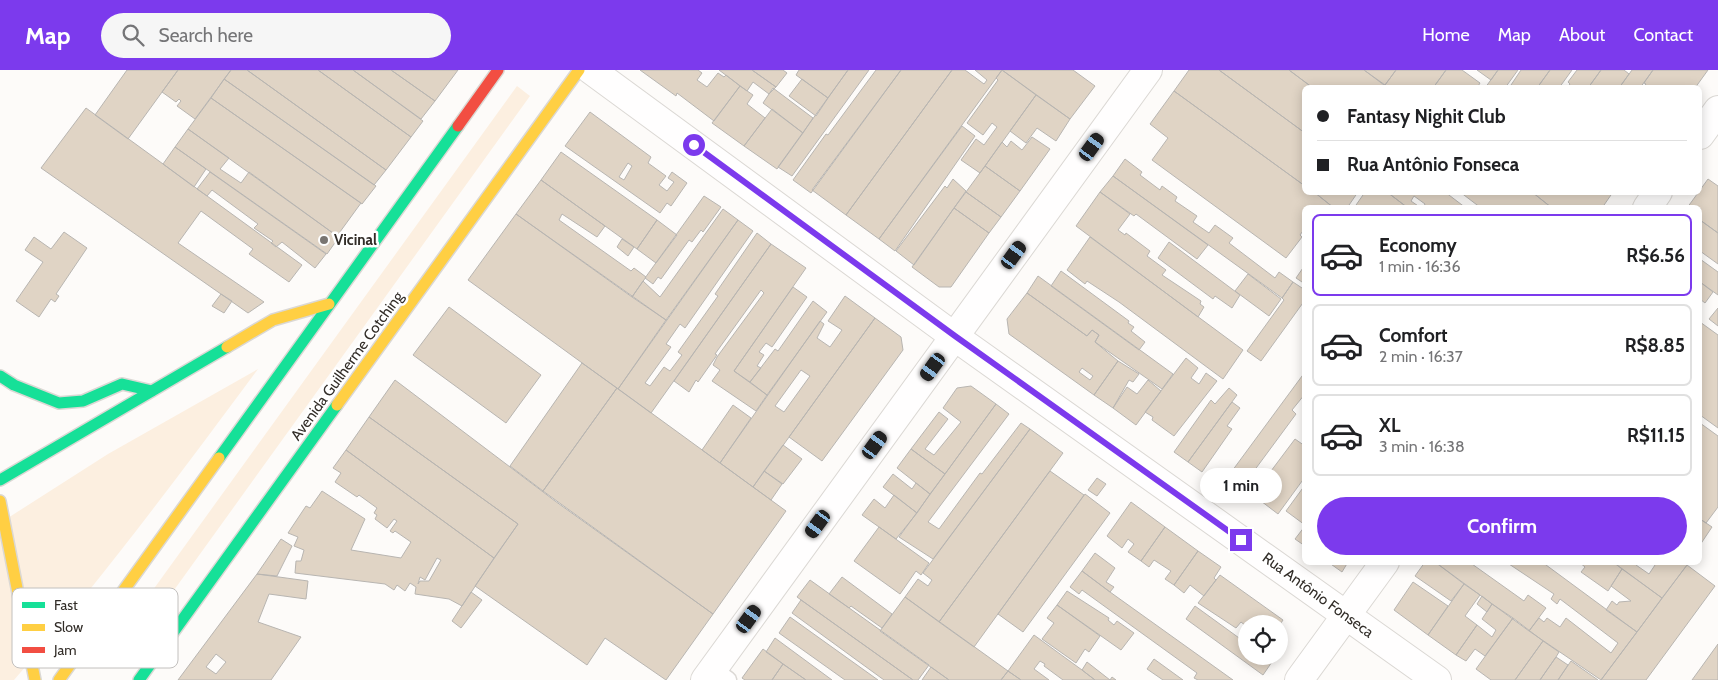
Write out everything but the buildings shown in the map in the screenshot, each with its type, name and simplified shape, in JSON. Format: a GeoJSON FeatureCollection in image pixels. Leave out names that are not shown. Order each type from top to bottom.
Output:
{"type":"FeatureCollection","features":[{"type":"Feature","properties":{"kind":"main road"},"geometry":{"type":"LineString","coordinates":[[125,588],[498,70]]}},
{"type":"Feature","properties":{"kind":"main road","name":"Avenida Guilherme Cotching"},"geometry":{"type":"LineString","coordinates":[[178,625],[579,70]]}},
{"type":"Feature","properties":{"kind":"main road"},"geometry":{"type":"LineString","coordinates":[[0,480],[273,320],[329,304]]}},
{"type":"Feature","properties":{"kind":"main road"},"geometry":{"type":"LineString","coordinates":[[0,376],[14,385],[59,403],[83,401],[122,384],[152,391]]}},
{"type":"Feature","properties":{"kind":"main road"},"geometry":{"type":"LineString","coordinates":[[0,501],[17,588]]}},
{"type":"Feature","properties":{"kind":"main road"},"geometry":{"type":"LineString","coordinates":[[59,680],[68,668]]}},
{"type":"Feature","properties":{"kind":"main road","name":"Avenida Guilherme Cotching"},"geometry":{"type":"LineString","coordinates":[[138,680],[147,668]]}},
{"type":"Feature","properties":{"kind":"street","name":"Rua Antônio Fonseca"},"geometry":{"type":"LineString","coordinates":[[591,70],[955,336],[1437,680]]}},
{"type":"Feature","properties":{"kind":"street"},"geometry":{"type":"LineString","coordinates":[[716,676],[955,336],[1148,70]]}},
{"type":"Feature","properties":{"kind":"street"},"geometry":{"type":"LineString","coordinates":[[1702,131],[1718,110]]}},
{"type":"Feature","properties":{"kind":"street"},"geometry":{"type":"LineString","coordinates":[[1299,680],[1383,565]]}},
{"type":"Feature","properties":{"kind":"shaded area"},"geometry":{"type":"Polygon","coordinates":[[[517,86],[530,96],[176,588],[154,588],[517,86]]]}},
{"type":"Feature","properties":{"kind":"shaded area"},"geometry":{"type":"Polygon","coordinates":[[[258,369],[91,588],[12,588],[12,668],[24,668],[14,680],[0,680],[0,523],[108,454],[258,369]]]}},
{"type":"Feature","properties":{"kind":"traffic: fast"},"geometry":{"type":"LineString","coordinates":[[219,458],[458,126]]}},
{"type":"Feature","properties":{"kind":"traffic: fast"},"geometry":{"type":"LineString","coordinates":[[0,480],[227,347]]}},
{"type":"Feature","properties":{"kind":"traffic: fast"},"geometry":{"type":"LineString","coordinates":[[0,376],[14,385],[59,403],[83,401],[122,384],[152,391]]}},
{"type":"Feature","properties":{"kind":"traffic: fast"},"geometry":{"type":"LineString","coordinates":[[178,626],[337,405]]}},
{"type":"Feature","properties":{"kind":"traffic: fast"},"geometry":{"type":"LineString","coordinates":[[139,680],[148,668]]}},
{"type":"Feature","properties":{"kind":"traffic: slow"},"geometry":{"type":"LineString","coordinates":[[337,405],[579,70]]}},
{"type":"Feature","properties":{"kind":"traffic: slow"},"geometry":{"type":"LineString","coordinates":[[227,347],[273,320],[329,304]]}},
{"type":"Feature","properties":{"kind":"traffic: slow"},"geometry":{"type":"LineString","coordinates":[[125,588],[219,458]]}},
{"type":"Feature","properties":{"kind":"traffic: slow"},"geometry":{"type":"LineString","coordinates":[[0,501],[17,588]]}},
{"type":"Feature","properties":{"kind":"traffic: slow"},"geometry":{"type":"LineString","coordinates":[[33,668],[35,680]]}},
{"type":"Feature","properties":{"kind":"traffic: slow"},"geometry":{"type":"LineString","coordinates":[[59,680],[68,668]]}},
{"type":"Feature","properties":{"kind":"traffic: jam"},"geometry":{"type":"LineString","coordinates":[[458,126],[498,70]]}},
{"type":"Feature","properties":{"kind":"place","name":"Vicinal"},"geometry":{"type":"Point","coordinates":[324,240]}},
{"type":"Feature","properties":{"kind":"route"},"geometry":{"type":"LineString","coordinates":[[694,145],[955,336],[1241,540]]}}]}
